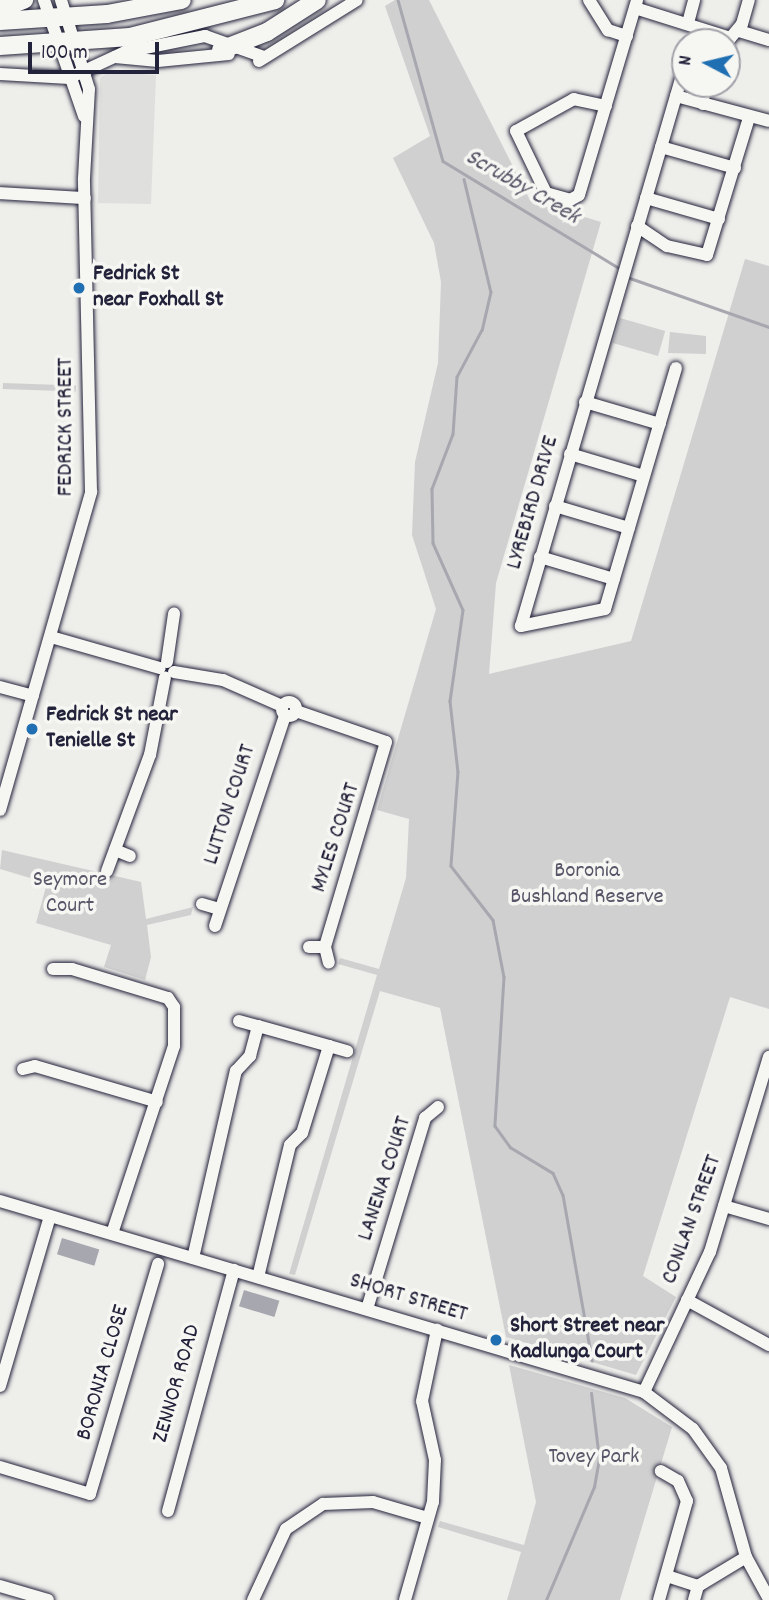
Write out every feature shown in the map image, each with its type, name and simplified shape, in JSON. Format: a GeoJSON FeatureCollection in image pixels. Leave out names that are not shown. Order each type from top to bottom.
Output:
{"type":"FeatureCollection","features":[{"type":"Feature","properties":{"kind":"highway"},"geometry":{"type":"LineString","coordinates":[[0,9],[24,0]]}},
{"type":"Feature","properties":{"kind":"highway"},"geometry":{"type":"LineString","coordinates":[[76,0],[90,16]]}},
{"type":"Feature","properties":{"kind":"highway"},"geometry":{"type":"LineString","coordinates":[[0,20],[90,16],[182,0]]}},
{"type":"Feature","properties":{"kind":"highway"},"geometry":{"type":"LineString","coordinates":[[0,47],[69,44],[162,32],[275,0]]}},
{"type":"Feature","properties":{"kind":"highway"},"geometry":{"type":"LineString","coordinates":[[227,48],[317,0]]}},
{"type":"Feature","properties":{"kind":"street"},"geometry":{"type":"LineString","coordinates":[[44,0],[60,19],[69,44]]}},
{"type":"Feature","properties":{"kind":"street"},"geometry":{"type":"LineString","coordinates":[[60,19],[61,0]]}},
{"type":"Feature","properties":{"kind":"street"},"geometry":{"type":"LineString","coordinates":[[0,74],[74,77],[115,57],[205,36],[227,48],[264,57],[357,0]]}},
{"type":"Feature","properties":{"kind":"street"},"geometry":{"type":"LineString","coordinates":[[589,0],[608,30],[626,36]]}},
{"type":"Feature","properties":{"kind":"street"},"geometry":{"type":"LineString","coordinates":[[692,28],[695,0]]}},
{"type":"Feature","properties":{"kind":"street"},"geometry":{"type":"LineString","coordinates":[[736,28],[749,0]]}},
{"type":"Feature","properties":{"kind":"street"},"geometry":{"type":"LineString","coordinates":[[606,106],[574,99],[516,131],[546,193],[577,200],[606,106],[636,4],[684,28]]}},
{"type":"Feature","properties":{"kind":"street"},"geometry":{"type":"LineString","coordinates":[[741,38],[769,40]]}},
{"type":"Feature","properties":{"kind":"street","name":"FEDRICK STREET"},"geometry":{"type":"LineString","coordinates":[[0,810],[91,492],[84,117],[86,71],[69,44]]}},
{"type":"Feature","properties":{"kind":"street","name":"FEDRICK STREET"},"geometry":{"type":"LineString","coordinates":[[69,44],[84,117]]}},
{"type":"Feature","properties":{"kind":"street","name":"LYREBIRD DRIVE"},"geometry":{"type":"LineString","coordinates":[[675,98],[540,557],[524,628],[603,611],[676,368]]}},
{"type":"Feature","properties":{"kind":"street"},"geometry":{"type":"LineString","coordinates":[[683,98],[749,118],[769,121]]}},
{"type":"Feature","properties":{"kind":"street"},"geometry":{"type":"LineString","coordinates":[[703,98],[703,104]]}},
{"type":"Feature","properties":{"kind":"street"},"geometry":{"type":"LineString","coordinates":[[638,226],[667,246],[704,256],[719,219],[749,118]]}},
{"type":"Feature","properties":{"kind":"street"},"geometry":{"type":"LineString","coordinates":[[661,147],[735,168]]}},
{"type":"Feature","properties":{"kind":"street"},"geometry":{"type":"LineString","coordinates":[[0,193],[85,198]]}},
{"type":"Feature","properties":{"kind":"street"},"geometry":{"type":"LineString","coordinates":[[646,198],[719,219]]}},
{"type":"Feature","properties":{"kind":"street"},"geometry":{"type":"LineString","coordinates":[[585,402],[660,424]]}},
{"type":"Feature","properties":{"kind":"street"},"geometry":{"type":"LineString","coordinates":[[570,454],[644,476]]}},
{"type":"Feature","properties":{"kind":"street"},"geometry":{"type":"LineString","coordinates":[[555,506],[629,528]]}},
{"type":"Feature","properties":{"kind":"street"},"geometry":{"type":"LineString","coordinates":[[540,557],[614,579]]}},
{"type":"Feature","properties":{"kind":"street"},"geometry":{"type":"LineString","coordinates":[[107,872],[150,755],[167,670],[174,614]]}},
{"type":"Feature","properties":{"kind":"street"},"geometry":{"type":"LineString","coordinates":[[51,637],[167,670],[223,680],[288,711]]}},
{"type":"Feature","properties":{"kind":"street"},"geometry":{"type":"LineString","coordinates":[[0,687],[33,696]]}},
{"type":"Feature","properties":{"kind":"street","name":"MYLES COURT"},"geometry":{"type":"LineString","coordinates":[[288,711],[386,742],[325,947]]}},
{"type":"Feature","properties":{"kind":"street","name":"LUTTON COURT"},"geometry":{"type":"LineString","coordinates":[[215,926],[288,711]]}},
{"type":"Feature","properties":{"kind":"street"},"geometry":{"type":"LineString","coordinates":[[115,850],[130,856]]}},
{"type":"Feature","properties":{"kind":"street"},"geometry":{"type":"LineString","coordinates":[[202,904],[219,909]]}},
{"type":"Feature","properties":{"kind":"street"},"geometry":{"type":"LineString","coordinates":[[309,947],[325,947],[329,963]]}},
{"type":"Feature","properties":{"kind":"street"},"geometry":{"type":"LineString","coordinates":[[53,969],[72,968],[168,998],[174,1007],[174,1046],[111,1233]]}},
{"type":"Feature","properties":{"kind":"street"},"geometry":{"type":"LineString","coordinates":[[239,1021],[347,1051]]}},
{"type":"Feature","properties":{"kind":"street"},"geometry":{"type":"LineString","coordinates":[[193,1258],[236,1071],[250,1056],[258,1026]]}},
{"type":"Feature","properties":{"kind":"street"},"geometry":{"type":"LineString","coordinates":[[258,1277],[290,1144],[302,1133],[329,1046]]}},
{"type":"Feature","properties":{"kind":"street","name":"CONLAN STREET"},"geometry":{"type":"LineString","coordinates":[[644,1392],[687,1300],[724,1206],[769,1057]]}},
{"type":"Feature","properties":{"kind":"street"},"geometry":{"type":"LineString","coordinates":[[23,1069],[34,1066],[157,1102]]}},
{"type":"Feature","properties":{"kind":"street","name":"LANENA COURT"},"geometry":{"type":"LineString","coordinates":[[367,1309],[425,1118],[438,1107]]}},
{"type":"Feature","properties":{"kind":"street","name":"SHORT STREET"},"geometry":{"type":"LineString","coordinates":[[0,1201],[644,1392],[693,1429],[721,1468],[746,1557],[769,1599]]}},
{"type":"Feature","properties":{"kind":"street"},"geometry":{"type":"LineString","coordinates":[[724,1206],[769,1219]]}},
{"type":"Feature","properties":{"kind":"street"},"geometry":{"type":"LineString","coordinates":[[0,1387],[50,1216]]}},
{"type":"Feature","properties":{"kind":"street","name":"BORONIA CLOSE"},"geometry":{"type":"LineString","coordinates":[[0,1467],[90,1494],[158,1264]]}},
{"type":"Feature","properties":{"kind":"street","name":"ZENNOR ROAD"},"geometry":{"type":"LineString","coordinates":[[168,1511],[234,1270]]}},
{"type":"Feature","properties":{"kind":"street"},"geometry":{"type":"LineString","coordinates":[[687,1300],[769,1345]]}},
{"type":"Feature","properties":{"kind":"street"},"geometry":{"type":"LineString","coordinates":[[405,1600],[428,1518],[435,1460],[422,1401],[437,1330]]}},
{"type":"Feature","properties":{"kind":"street"},"geometry":{"type":"LineString","coordinates":[[659,1600],[687,1501],[678,1481],[662,1471]]}},
{"type":"Feature","properties":{"kind":"street"},"geometry":{"type":"LineString","coordinates":[[253,1600],[286,1528],[323,1504],[373,1502],[428,1518]]}},
{"type":"Feature","properties":{"kind":"street"},"geometry":{"type":"LineString","coordinates":[[694,1600],[698,1586],[746,1557]]}},
{"type":"Feature","properties":{"kind":"street"},"geometry":{"type":"LineString","coordinates":[[667,1576],[698,1586]]}},
{"type":"Feature","properties":{"kind":"street"},"geometry":{"type":"LineString","coordinates":[[0,1586],[48,1600]]}},
{"type":"Feature","properties":{"kind":"shaded area"},"geometry":{"type":"Polygon","coordinates":[[[109,72],[156,75],[151,204],[98,203],[100,78],[109,72]]]}},
{"type":"Feature","properties":{"kind":"shaded area"},"geometry":{"type":"Polygon","coordinates":[[[62,1238],[99,1249],[94,1266],[57,1254],[62,1238]]]}},
{"type":"Feature","properties":{"kind":"shaded area"},"geometry":{"type":"Polygon","coordinates":[[[244,1290],[279,1301],[274,1317],[239,1306],[244,1290]]]}},
{"type":"Feature","properties":{"kind":"green space","name":"Boronia Bushland Reserve"},"geometry":{"type":"Polygon","coordinates":[[[395,0],[429,0],[530,200],[601,222],[496,583],[489,674],[631,641],[745,259],[769,266],[769,1009],[730,997],[643,1276],[676,1297],[636,1375],[506,1337],[440,1008],[380,991],[295,1275],[289,1274],[377,975],[338,964],[340,958],[379,969],[406,878],[409,819],[377,810],[436,609],[412,535],[415,462],[438,363],[441,282],[434,243],[393,158],[430,136],[385,6],[395,0]]]}},
{"type":"Feature","properties":{"kind":"green space"},"geometry":{"type":"Polygon","coordinates":[[[620,318],[665,331],[658,356],[613,343],[620,318]]]}},
{"type":"Feature","properties":{"kind":"green space"},"geometry":{"type":"Polygon","coordinates":[[[670,332],[706,336],[706,354],[668,353],[670,332]]]}},
{"type":"Feature","properties":{"kind":"green space"},"geometry":{"type":"Polygon","coordinates":[[[3,383],[76,386],[76,392],[3,389],[3,383]]]}},
{"type":"Feature","properties":{"kind":"green space","name":"Seymore Court"},"geometry":{"type":"Polygon","coordinates":[[[2,850],[141,882],[146,919],[193,907],[191,915],[147,925],[151,957],[145,980],[104,967],[111,945],[36,923],[47,883],[0,869],[2,850]]]}},
{"type":"Feature","properties":{"kind":"green space","name":"Tovey Park"},"geometry":{"type":"Polygon","coordinates":[[[509,1365],[625,1398],[672,1427],[620,1600],[507,1600],[521,1552],[438,1527],[440,1521],[524,1545],[536,1502],[509,1365]]]}},
{"type":"Feature","properties":{"kind":"waterway","name":"Scrubby Creek"},"geometry":{"type":"LineString","coordinates":[[398,0],[443,161],[617,267]]}},
{"type":"Feature","properties":{"kind":"waterway"},"geometry":{"type":"LineString","coordinates":[[464,179],[491,292],[482,330],[457,377],[453,434],[432,489],[433,543],[463,610],[450,701],[458,772],[451,866],[493,920],[504,977],[495,1126],[510,1147],[553,1173],[563,1195],[592,1360]]}},
{"type":"Feature","properties":{"kind":"waterway","name":"Scrubby Creek"},"geometry":{"type":"LineString","coordinates":[[630,278],[769,327]]}},
{"type":"Feature","properties":{"kind":"waterway"},"geometry":{"type":"LineString","coordinates":[[546,1600],[594,1487],[599,1459],[591,1393]]}},
{"type":"Feature","properties":{"kind":"place","name":"Fedrick St near Foxhall St"},"geometry":{"type":"Point","coordinates":[79,288]}},
{"type":"Feature","properties":{"kind":"place","name":"Fedrick St near Tenielle St"},"geometry":{"type":"Point","coordinates":[32,729]}},
{"type":"Feature","properties":{"kind":"place","name":"Short Street near Kadlunga Court"},"geometry":{"type":"Point","coordinates":[496,1340]}}]}
